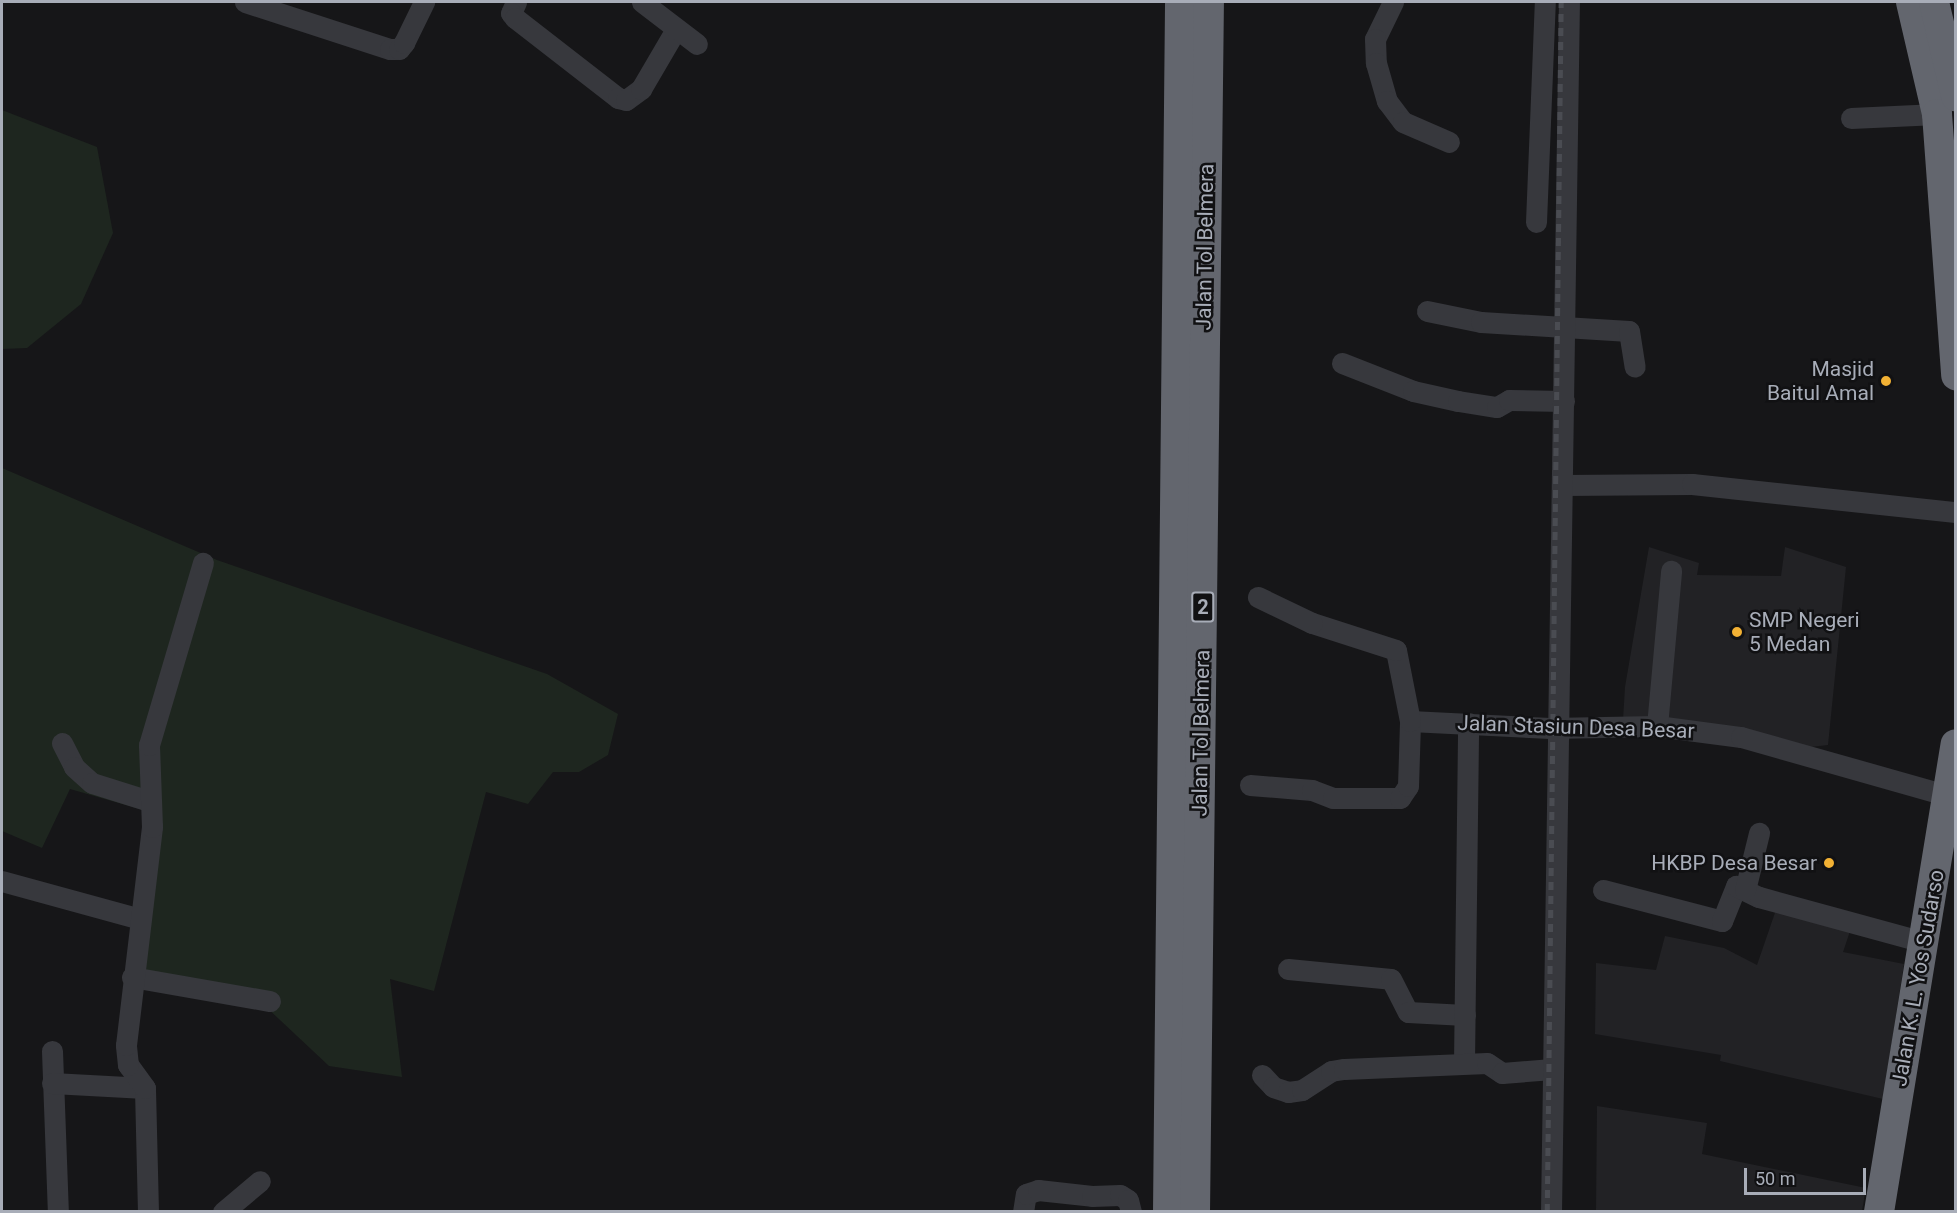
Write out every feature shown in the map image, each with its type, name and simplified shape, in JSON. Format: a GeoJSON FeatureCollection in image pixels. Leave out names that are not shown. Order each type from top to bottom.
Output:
{"type":"FeatureCollection","features":[{"type":"Feature","properties":{"kind":"highway","name":"Jalan Tol Belmera"},"geometry":{"type":"LineString","coordinates":[[1168,1212],[1180,2]]}},
{"type":"Feature","properties":{"kind":"highway","name":"Jalan Tol Belmera"},"geometry":{"type":"LineString","coordinates":[[1195,1212],[1209,2]]}},
{"type":"Feature","properties":{"kind":"highway"},"geometry":{"type":"LineString","coordinates":[[1911,2],[1946,105]]}},
{"type":"Feature","properties":{"kind":"highway"},"geometry":{"type":"LineString","coordinates":[[1943,15],[1956,375]]}},
{"type":"Feature","properties":{"kind":"highway","name":"Jalan K. L. Yos Sudarso"},"geometry":{"type":"LineString","coordinates":[[1879,1212],[1956,744]]}},
{"type":"Feature","properties":{"kind":"highway","name":"Jalan K. L. Yos Sudarso"},"geometry":{"type":"LineString","coordinates":[[1897,1212],[1956,878]]}},
{"type":"Feature","properties":{"kind":"street"},"geometry":{"type":"LineString","coordinates":[[245,2],[390,49],[399,49],[424,2]]}},
{"type":"Feature","properties":{"kind":"street"},"geometry":{"type":"LineString","coordinates":[[516,2],[511,13],[515,18],[618,98],[626,100],[641,89],[676,29]]}},
{"type":"Feature","properties":{"kind":"street"},"geometry":{"type":"LineString","coordinates":[[642,2],[697,44]]}},
{"type":"Feature","properties":{"kind":"street"},"geometry":{"type":"LineString","coordinates":[[1394,2],[1375,39],[1376,63],[1388,101],[1403,122],[1449,142]]}},
{"type":"Feature","properties":{"kind":"street"},"geometry":{"type":"LineString","coordinates":[[1536,222],[1545,2]]}},
{"type":"Feature","properties":{"kind":"street"},"geometry":{"type":"LineString","coordinates":[[1551,1212],[1569,2]]}},
{"type":"Feature","properties":{"kind":"street"},"geometry":{"type":"LineString","coordinates":[[1851,118],[1946,105]]}},
{"type":"Feature","properties":{"kind":"street"},"geometry":{"type":"LineString","coordinates":[[1427,311],[1481,322],[1563,329],[1629,331],[1635,368]]}},
{"type":"Feature","properties":{"kind":"street"},"geometry":{"type":"LineString","coordinates":[[1342,363],[1413,391],[1458,401],[1497,407],[1509,400],[1564,401]]}},
{"type":"Feature","properties":{"kind":"street"},"geometry":{"type":"LineString","coordinates":[[1563,485],[1692,484],[1956,512]]}},
{"type":"Feature","properties":{"kind":"street"},"geometry":{"type":"LineString","coordinates":[[148,1212],[145,1088],[128,1065],[126,1046],[132,976],[152,827],[148,801],[149,745],[203,563]]}},
{"type":"Feature","properties":{"kind":"street"},"geometry":{"type":"LineString","coordinates":[[1657,726],[1671,572]]}},
{"type":"Feature","properties":{"kind":"street"},"geometry":{"type":"LineString","coordinates":[[1250,785],[1312,790],[1330,798],[1400,798],[1408,786],[1410,721],[1396,650],[1312,623],[1258,597]]}},
{"type":"Feature","properties":{"kind":"street","name":"Jalan Stasiun Desa Besar"},"geometry":{"type":"LineString","coordinates":[[1410,721],[1560,728],[1657,726],[1741,737],[1949,796]]}},
{"type":"Feature","properties":{"kind":"street"},"geometry":{"type":"LineString","coordinates":[[1464,1063],[1468,723]]}},
{"type":"Feature","properties":{"kind":"street"},"geometry":{"type":"LineString","coordinates":[[63,743],[74,767],[92,783],[148,801]]}},
{"type":"Feature","properties":{"kind":"street"},"geometry":{"type":"LineString","coordinates":[[1745,890],[1759,832]]}},
{"type":"Feature","properties":{"kind":"street"},"geometry":{"type":"LineString","coordinates":[[2,881],[140,919]]}},
{"type":"Feature","properties":{"kind":"street"},"geometry":{"type":"LineString","coordinates":[[1603,890],[1722,921],[1736,886],[1924,942]]}},
{"type":"Feature","properties":{"kind":"street"},"geometry":{"type":"LineString","coordinates":[[1288,969],[1391,979],[1408,1012],[1465,1015]]}},
{"type":"Feature","properties":{"kind":"street"},"geometry":{"type":"LineString","coordinates":[[132,976],[270,1001]]}},
{"type":"Feature","properties":{"kind":"street"},"geometry":{"type":"LineString","coordinates":[[52,1051],[58,1212]]}},
{"type":"Feature","properties":{"kind":"street"},"geometry":{"type":"LineString","coordinates":[[1262,1075],[1273,1087],[1288,1092],[1302,1090],[1331,1071],[1464,1063],[1487,1063],[1502,1073],[1552,1069]]}},
{"type":"Feature","properties":{"kind":"street"},"geometry":{"type":"LineString","coordinates":[[52,1083],[145,1088]]}},
{"type":"Feature","properties":{"kind":"street"},"geometry":{"type":"LineString","coordinates":[[223,1212],[260,1180]]}},
{"type":"Feature","properties":{"kind":"street"},"geometry":{"type":"LineString","coordinates":[[1023,1212],[1026,1194],[1038,1190],[1092,1196],[1120,1195],[1128,1200],[1131,1212]]}},
{"type":"Feature","properties":{"kind":"shaded area"},"geometry":{"type":"Polygon","coordinates":[[[2,110],[97,147],[113,233],[81,304],[27,348],[2,349],[2,110]]]}},
{"type":"Feature","properties":{"kind":"shaded area"},"geometry":{"type":"Polygon","coordinates":[[[2,468],[217,560],[547,674],[618,714],[608,755],[579,772],[553,772],[528,804],[486,792],[434,991],[390,979],[402,1077],[329,1066],[264,1005],[140,969],[150,812],[70,789],[42,848],[2,831],[2,468]]]}},
{"type":"Feature","properties":{"kind":"shaded area","name":"SMP Negeri 5 Medan"},"geometry":{"type":"Polygon","coordinates":[[[1649,547],[1699,563],[1697,575],[1781,576],[1785,547],[1846,567],[1828,745],[1793,749],[1623,720],[1625,687],[1649,547]]]}},
{"type":"Feature","properties":{"kind":"shaded area"},"geometry":{"type":"Polygon","coordinates":[[[1778,904],[1852,925],[1843,952],[1904,964],[1883,1099],[1720,1061],[1721,1055],[1595,1034],[1596,963],[1656,970],[1665,936],[1724,948],[1757,965],[1778,904]]]}},
{"type":"Feature","properties":{"kind":"shaded area"},"geometry":{"type":"Polygon","coordinates":[[[1597,1106],[1707,1123],[1702,1154],[1866,1188],[1862,1211],[1596,1211],[1597,1106]]]}},
{"type":"Feature","properties":{"kind":"railway"},"geometry":{"type":"LineString","coordinates":[[1547,1212],[1561,2]]}},
{"type":"Feature","properties":{"kind":"place","name":"Masjid Baitul Amal"},"geometry":{"type":"Point","coordinates":[1886,381]}},
{"type":"Feature","properties":{"kind":"place","name":"SMP Negeri 5 Medan"},"geometry":{"type":"Point","coordinates":[1737,632]}},
{"type":"Feature","properties":{"kind":"place","name":"HKBP Desa Besar"},"geometry":{"type":"Point","coordinates":[1829,863]}}]}
